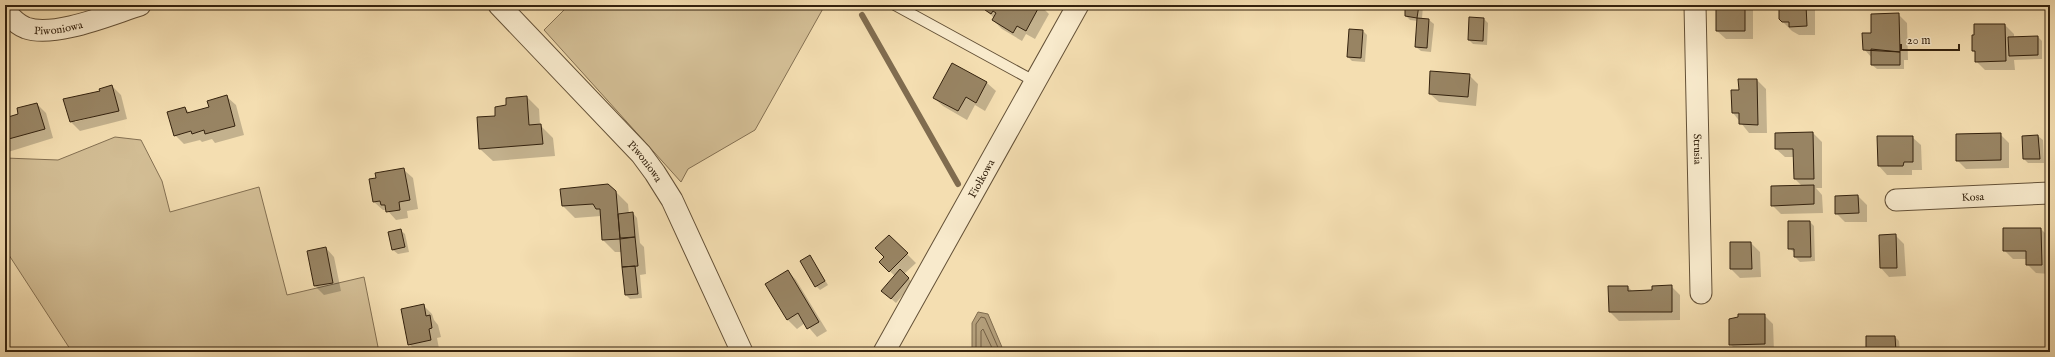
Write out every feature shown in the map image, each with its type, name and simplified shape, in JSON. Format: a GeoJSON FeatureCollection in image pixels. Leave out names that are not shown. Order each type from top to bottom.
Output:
{"type":"FeatureCollection","features":[{"type":"Feature","properties":{"kind":"street","name":"Piwoniowa"},"geometry":{"type":"LineString","coordinates":[[5,11],[12,19],[25,28],[40,31],[55,31],[140,5]]}},
{"type":"Feature","properties":{"kind":"street","name":"Piwoniowa"},"geometry":{"type":"LineString","coordinates":[[498,5],[641,154],[655,173],[672,200],[742,352]]}},
{"type":"Feature","properties":{"kind":"street","name":"Fiołkowa"},"geometry":{"type":"LineString","coordinates":[[884,352],[1034,81],[1078,5]]}},
{"type":"Feature","properties":{"kind":"street","name":"Strusia"},"geometry":{"type":"LineString","coordinates":[[1695,5],[1701,293]]}},
{"type":"Feature","properties":{"kind":"street","name":"Kosa"},"geometry":{"type":"LineString","coordinates":[[1896,200],[2050,193]]}},
{"type":"Feature","properties":{"kind":"lane"},"geometry":{"type":"LineString","coordinates":[[895,5],[1034,81]]}},
{"type":"Feature","properties":{"kind":"shaded area"},"geometry":{"type":"Polygon","coordinates":[[[569,5],[825,5],[755,130],[688,169],[681,182],[544,30],[569,5]]]}},
{"type":"Feature","properties":{"kind":"shaded area"},"geometry":{"type":"Polygon","coordinates":[[[115,137],[141,140],[162,181],[170,212],[259,187],[287,295],[364,277],[379,352],[72,352],[5,249],[5,158],[58,160],[115,137]]]}},
{"type":"Feature","properties":{"kind":"water"},"geometry":{"type":"Polygon","coordinates":[[[978,312],[988,314],[1004,352],[972,352],[972,323],[978,312]]]}},
{"type":"Feature","properties":{"kind":"building"},"geometry":{"type":"Polygon","coordinates":[[[988,5],[1040,5],[1026,31],[1017,26],[1013,33],[992,20],[996,13],[993,11],[991,14],[985,10],[988,5]]]}},
{"type":"Feature","properties":{"kind":"building"},"geometry":{"type":"Polygon","coordinates":[[[1405,5],[1419,5],[1417,18],[1405,16],[1405,5]]]}},
{"type":"Feature","properties":{"kind":"building"},"geometry":{"type":"Polygon","coordinates":[[[1716,5],[1745,5],[1745,31],[1716,31],[1716,5]]]}},
{"type":"Feature","properties":{"kind":"building"},"geometry":{"type":"Polygon","coordinates":[[[1779,5],[1806,5],[1807,26],[1789,27],[1789,22],[1782,22],[1779,19],[1779,5]]]}},
{"type":"Feature","properties":{"kind":"building"},"geometry":{"type":"Polygon","coordinates":[[[1899,13],[1900,52],[1863,50],[1862,33],[1871,33],[1871,14],[1899,13]]]}},
{"type":"Feature","properties":{"kind":"building"},"geometry":{"type":"Polygon","coordinates":[[[1469,17],[1484,18],[1483,41],[1468,40],[1469,17]]]}},
{"type":"Feature","properties":{"kind":"building"},"geometry":{"type":"Polygon","coordinates":[[[1417,18],[1429,19],[1427,48],[1415,47],[1417,18]]]}},
{"type":"Feature","properties":{"kind":"building"},"geometry":{"type":"Polygon","coordinates":[[[1974,24],[2005,24],[2006,61],[1975,62],[1975,51],[1972,51],[1974,24]]]}},
{"type":"Feature","properties":{"kind":"building"},"geometry":{"type":"Polygon","coordinates":[[[1349,29],[1363,30],[1361,58],[1347,57],[1349,29]]]}},
{"type":"Feature","properties":{"kind":"building"},"geometry":{"type":"Polygon","coordinates":[[[2038,36],[2038,55],[2009,56],[2008,37],[2038,36]]]}},
{"type":"Feature","properties":{"kind":"building"},"geometry":{"type":"Polygon","coordinates":[[[1871,49],[1900,52],[1900,65],[1871,65],[1871,49]]]}},
{"type":"Feature","properties":{"kind":"building"},"geometry":{"type":"Polygon","coordinates":[[[952,63],[987,82],[976,103],[966,97],[958,111],[933,98],[952,63]]]}},
{"type":"Feature","properties":{"kind":"building"},"geometry":{"type":"Polygon","coordinates":[[[1430,71],[1470,74],[1468,97],[1429,94],[1430,71]]]}},
{"type":"Feature","properties":{"kind":"building"},"geometry":{"type":"Polygon","coordinates":[[[1738,79],[1757,79],[1758,125],[1739,124],[1739,113],[1732,113],[1731,90],[1739,90],[1738,79]]]}},
{"type":"Feature","properties":{"kind":"building"},"geometry":{"type":"Polygon","coordinates":[[[112,85],[119,111],[70,122],[63,99],[100,91],[99,89],[112,85]]]}},
{"type":"Feature","properties":{"kind":"building"},"geometry":{"type":"Polygon","coordinates":[[[227,95],[235,126],[205,134],[204,130],[192,134],[191,131],[174,136],[167,112],[185,107],[187,113],[209,107],[207,101],[227,95]]]}},
{"type":"Feature","properties":{"kind":"building"},"geometry":{"type":"Polygon","coordinates":[[[527,96],[529,125],[541,124],[543,144],[479,149],[477,117],[495,116],[495,107],[506,105],[506,98],[527,96]]]}},
{"type":"Feature","properties":{"kind":"building"},"geometry":{"type":"Polygon","coordinates":[[[37,103],[45,129],[5,140],[5,118],[18,114],[17,108],[37,103]]]}},
{"type":"Feature","properties":{"kind":"building"},"geometry":{"type":"Polygon","coordinates":[[[1813,132],[1814,179],[1794,179],[1793,149],[1775,149],[1775,133],[1813,132]]]}},
{"type":"Feature","properties":{"kind":"building"},"geometry":{"type":"Polygon","coordinates":[[[2001,133],[2001,160],[1956,161],[1956,134],[2001,133]]]}},
{"type":"Feature","properties":{"kind":"building"},"geometry":{"type":"Polygon","coordinates":[[[2038,135],[2040,159],[2023,159],[2022,136],[2038,135]]]}},
{"type":"Feature","properties":{"kind":"building"},"geometry":{"type":"Polygon","coordinates":[[[1877,136],[1913,136],[1913,162],[1904,162],[1903,166],[1878,166],[1877,136]]]}},
{"type":"Feature","properties":{"kind":"building"},"geometry":{"type":"Polygon","coordinates":[[[404,168],[410,200],[399,202],[400,210],[386,212],[385,205],[381,205],[380,201],[373,202],[369,179],[376,178],[375,173],[404,168]]]}},
{"type":"Feature","properties":{"kind":"building"},"geometry":{"type":"Polygon","coordinates":[[[608,184],[616,191],[620,239],[602,240],[600,209],[596,209],[593,204],[562,206],[560,189],[608,184]]]}},
{"type":"Feature","properties":{"kind":"building"},"geometry":{"type":"Polygon","coordinates":[[[1814,185],[1814,204],[1771,206],[1771,186],[1814,185]]]}},
{"type":"Feature","properties":{"kind":"building"},"geometry":{"type":"Polygon","coordinates":[[[1858,195],[1859,213],[1835,214],[1835,196],[1858,195]]]}},
{"type":"Feature","properties":{"kind":"building"},"geometry":{"type":"Polygon","coordinates":[[[633,212],[635,237],[620,238],[618,214],[633,212]]]}},
{"type":"Feature","properties":{"kind":"building"},"geometry":{"type":"Polygon","coordinates":[[[1788,221],[1810,221],[1811,257],[1794,257],[1794,249],[1788,249],[1788,221]]]}},
{"type":"Feature","properties":{"kind":"building"},"geometry":{"type":"Polygon","coordinates":[[[2003,228],[2041,228],[2042,265],[2026,265],[2026,251],[2003,251],[2003,228]]]}},
{"type":"Feature","properties":{"kind":"building"},"geometry":{"type":"Polygon","coordinates":[[[401,229],[405,247],[392,250],[388,232],[401,229]]]}},
{"type":"Feature","properties":{"kind":"building"},"geometry":{"type":"Polygon","coordinates":[[[1896,234],[1897,268],[1880,268],[1879,235],[1896,234]]]}},
{"type":"Feature","properties":{"kind":"building"},"geometry":{"type":"Polygon","coordinates":[[[889,235],[908,253],[889,272],[879,262],[884,257],[875,248],[889,235]]]}},
{"type":"Feature","properties":{"kind":"building"},"geometry":{"type":"Polygon","coordinates":[[[635,237],[638,266],[622,267],[620,239],[635,237]]]}},
{"type":"Feature","properties":{"kind":"building"},"geometry":{"type":"Polygon","coordinates":[[[1730,242],[1751,242],[1752,269],[1730,269],[1730,242]]]}},
{"type":"Feature","properties":{"kind":"building"},"geometry":{"type":"Polygon","coordinates":[[[326,247],[333,283],[314,286],[307,251],[326,247]]]}},
{"type":"Feature","properties":{"kind":"building"},"geometry":{"type":"Polygon","coordinates":[[[810,255],[825,281],[815,287],[800,261],[810,255]]]}},
{"type":"Feature","properties":{"kind":"building"},"geometry":{"type":"Polygon","coordinates":[[[635,266],[638,294],[625,295],[622,267],[635,266]]]}},
{"type":"Feature","properties":{"kind":"building"},"geometry":{"type":"Polygon","coordinates":[[[900,269],[909,278],[891,299],[881,291],[900,269]]]}},
{"type":"Feature","properties":{"kind":"building"},"geometry":{"type":"Polygon","coordinates":[[[788,270],[819,322],[807,329],[798,313],[787,320],[765,284],[788,270]]]}},
{"type":"Feature","properties":{"kind":"building"},"geometry":{"type":"Polygon","coordinates":[[[1672,285],[1672,312],[1609,312],[1608,286],[1628,286],[1628,291],[1652,290],[1652,286],[1672,285]]]}},
{"type":"Feature","properties":{"kind":"building"},"geometry":{"type":"Polygon","coordinates":[[[424,304],[426,316],[430,315],[432,328],[429,329],[431,340],[408,345],[401,309],[424,304]]]}},
{"type":"Feature","properties":{"kind":"building"},"geometry":{"type":"Polygon","coordinates":[[[1738,314],[1765,314],[1765,344],[1729,345],[1729,319],[1738,317],[1738,314]]]}},
{"type":"Feature","properties":{"kind":"building"},"geometry":{"type":"Polygon","coordinates":[[[1866,336],[1895,336],[1896,352],[1866,352],[1866,336]]]}},
{"type":"Feature","properties":{"kind":"waterway"},"geometry":{"type":"LineString","coordinates":[[862,15],[958,184]]}}]}
